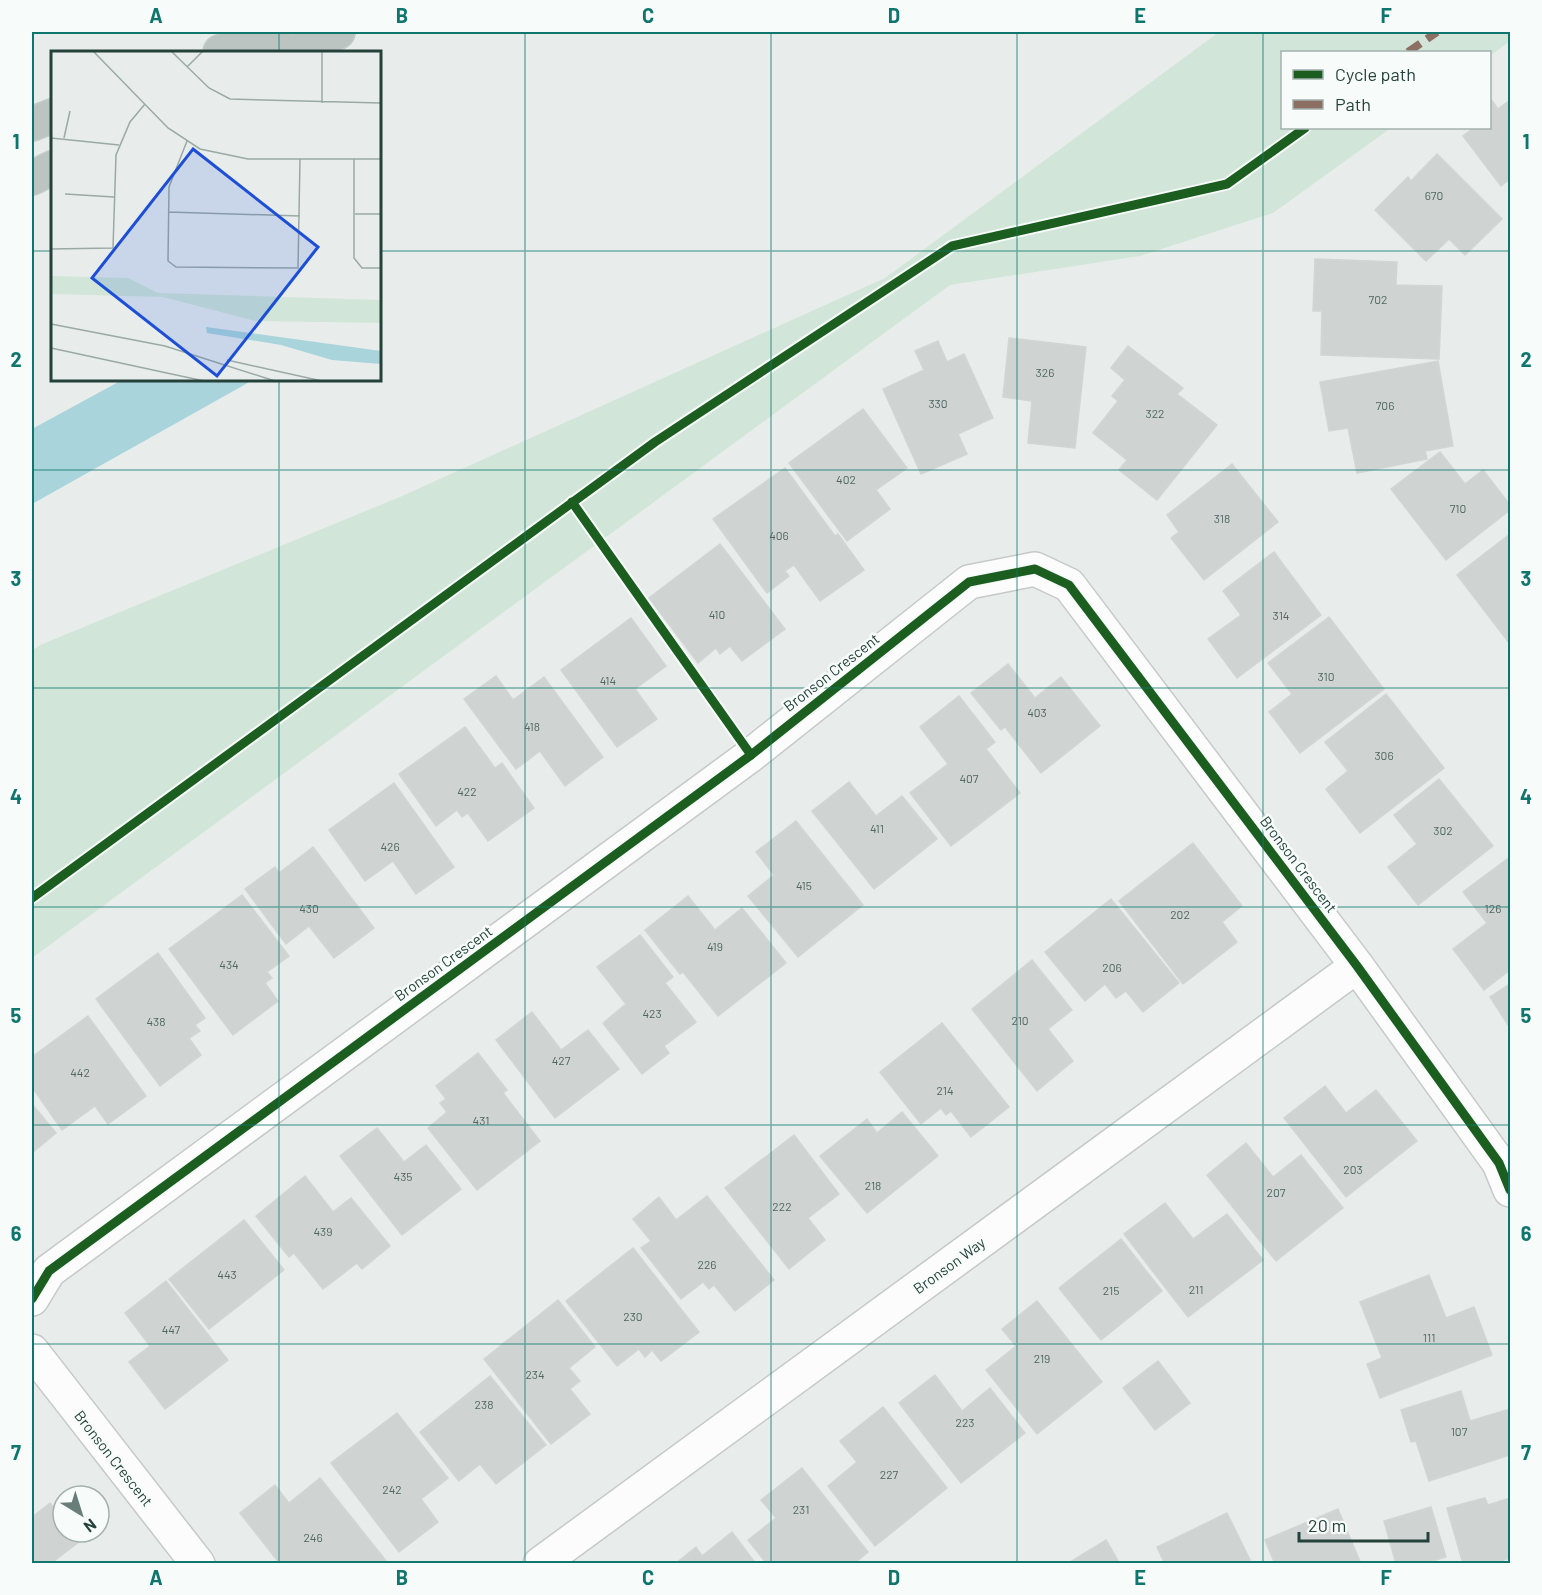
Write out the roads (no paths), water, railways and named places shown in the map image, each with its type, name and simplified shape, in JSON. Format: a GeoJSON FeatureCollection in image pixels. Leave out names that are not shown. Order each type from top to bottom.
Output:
{"type":"FeatureCollection","features":[{"type":"Feature","properties":{"kind":"highway"},"geometry":{"type":"LineString","coordinates":[[223,51],[275,32]]}},
{"type":"Feature","properties":{"kind":"highway"},"geometry":{"type":"LineString","coordinates":[[296,51],[338,32]]}},
{"type":"Feature","properties":{"kind":"highway"},"geometry":{"type":"LineString","coordinates":[[32,124],[51,116]]}},
{"type":"Feature","properties":{"kind":"highway"},"geometry":{"type":"LineString","coordinates":[[32,178],[51,168]]}},
{"type":"Feature","properties":{"kind":"street","name":"Bronson Crescent"},"geometry":{"type":"LineString","coordinates":[[32,1299],[49,1271],[751,755],[969,582],[1035,569],[1069,585],[1358,966],[1499,1164],[1510,1190]]}},
{"type":"Feature","properties":{"kind":"street","name":"Bronson Way"},"geometry":{"type":"LineString","coordinates":[[540,1563],[1358,966]]}},
{"type":"Feature","properties":{"kind":"street","name":"Bronson Crescent"},"geometry":{"type":"LineString","coordinates":[[32,1352],[198,1563]]}},
{"type":"Feature","properties":{"kind":"water"},"geometry":{"type":"Polygon","coordinates":[[[120,381],[251,381],[32,504],[32,429],[120,381]]]}}]}
